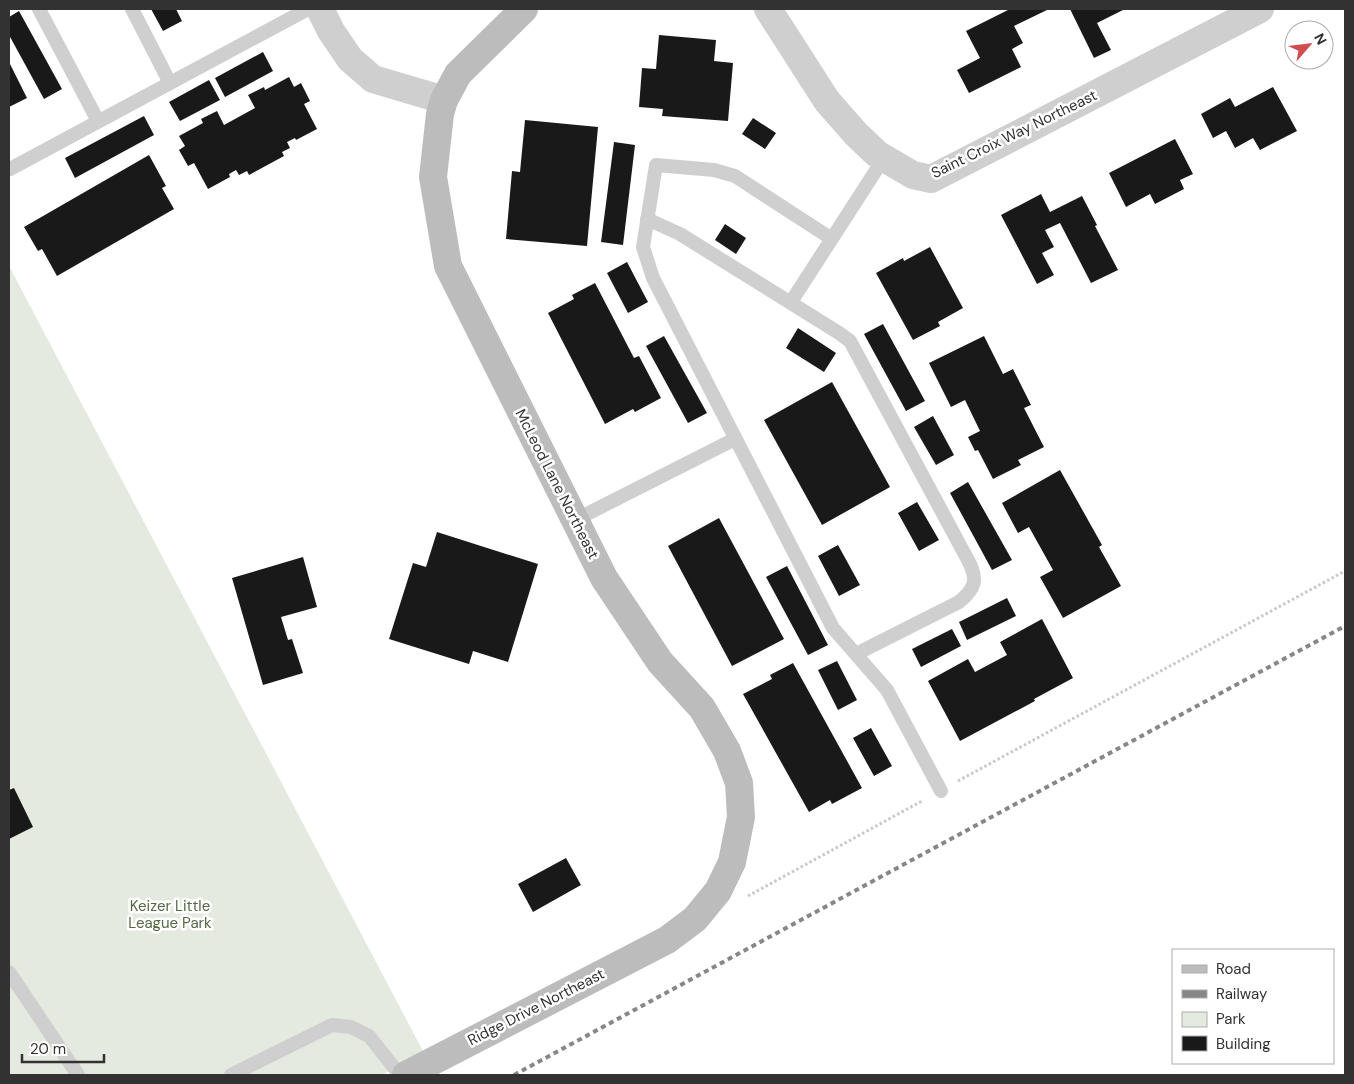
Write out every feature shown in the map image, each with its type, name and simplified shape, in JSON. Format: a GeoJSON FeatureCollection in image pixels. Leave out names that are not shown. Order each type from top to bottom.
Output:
{"type":"FeatureCollection","features":[{"type":"Feature","properties":{"kind":"street"},"geometry":{"type":"LineString","coordinates":[[320,9],[350,59],[373,80],[444,100]]}},
{"type":"Feature","properties":{"kind":"street","name":"McLeod Lane Northeast"},"geometry":{"type":"LineString","coordinates":[[524,9],[458,74],[444,100],[440,114],[433,177],[448,266],[604,578],[660,662],[702,708],[727,751],[739,783],[741,817],[732,862],[718,892],[695,919],[667,940]]}},
{"type":"Feature","properties":{"kind":"street","name":"Saint Croix Way Northeast"},"geometry":{"type":"LineString","coordinates":[[768,9],[828,101],[856,134],[877,154],[913,175],[930,178],[977,156],[1260,9]]}},
{"type":"Feature","properties":{"kind":"street","name":"Ridge Drive Northeast"},"geometry":{"type":"LineString","coordinates":[[406,1075],[667,940]]}},
{"type":"Feature","properties":{"kind":"lane"},"geometry":{"type":"LineString","coordinates":[[39,9],[98,121]]}},
{"type":"Feature","properties":{"kind":"lane"},"geometry":{"type":"LineString","coordinates":[[132,9],[170,83]]}},
{"type":"Feature","properties":{"kind":"lane"},"geometry":{"type":"LineString","coordinates":[[10,169],[308,9]]}},
{"type":"Feature","properties":{"kind":"lane"},"geometry":{"type":"LineString","coordinates":[[791,302],[884,158]]}},
{"type":"Feature","properties":{"kind":"lane"},"geometry":{"type":"LineString","coordinates":[[832,239],[734,176],[714,170],[656,165],[643,247],[653,278],[833,628],[887,690],[941,791]]}},
{"type":"Feature","properties":{"kind":"lane"},"geometry":{"type":"LineString","coordinates":[[647,219],[680,234],[791,302],[850,341],[974,573],[974,583],[968,594],[959,602],[856,654]]}},
{"type":"Feature","properties":{"kind":"lane"},"geometry":{"type":"LineString","coordinates":[[575,520],[735,438]]}},
{"type":"Feature","properties":{"kind":"lane"},"geometry":{"type":"LineString","coordinates":[[9,972],[78,1075]]}},
{"type":"Feature","properties":{"kind":"lane"},"geometry":{"type":"LineString","coordinates":[[231,1075],[332,1025],[351,1027],[369,1036],[400,1075]]}},
{"type":"Feature","properties":{"kind":"path"},"geometry":{"type":"LineString","coordinates":[[743,898],[1345,571]]}},
{"type":"Feature","properties":{"kind":"green space","name":"Keizer Little League Park"},"geometry":{"type":"Polygon","coordinates":[[[9,266],[424,1053],[382,1075],[9,1075],[9,266]]]}},
{"type":"Feature","properties":{"kind":"building"},"geometry":{"type":"Polygon","coordinates":[[[151,9],[176,9],[182,21],[163,31],[151,9]]]}},
{"type":"Feature","properties":{"kind":"building"},"geometry":{"type":"Polygon","coordinates":[[[1010,9],[1049,9],[1014,26],[1023,43],[1012,49],[1021,67],[969,93],[957,70],[980,58],[966,31],[1010,9]]]}},
{"type":"Feature","properties":{"kind":"building"},"geometry":{"type":"Polygon","coordinates":[[[1070,9],[1125,9],[1097,23],[1111,50],[1094,58],[1070,9]]]}},
{"type":"Feature","properties":{"kind":"building"},"geometry":{"type":"Polygon","coordinates":[[[19,11],[62,89],[44,99],[9,35],[9,17],[19,11]]]}},
{"type":"Feature","properties":{"kind":"building"},"geometry":{"type":"Polygon","coordinates":[[[659,35],[716,40],[714,61],[733,63],[728,121],[662,116],[663,109],[639,107],[642,68],[656,69],[659,35]]]}},
{"type":"Feature","properties":{"kind":"building"},"geometry":{"type":"Polygon","coordinates":[[[263,52],[273,71],[225,97],[215,78],[263,52]]]}},
{"type":"Feature","properties":{"kind":"building"},"geometry":{"type":"Polygon","coordinates":[[[9,62],[27,98],[9,107],[9,62]]]}},
{"type":"Feature","properties":{"kind":"building"},"geometry":{"type":"Polygon","coordinates":[[[289,77],[294,87],[301,83],[310,101],[304,104],[317,129],[296,140],[295,138],[287,142],[290,148],[282,152],[284,156],[249,175],[247,171],[239,175],[236,170],[229,174],[230,177],[208,189],[194,163],[188,166],[179,150],[185,146],[179,136],[203,123],[201,119],[217,111],[224,125],[255,108],[248,95],[264,87],[265,90],[289,77]]]}},
{"type":"Feature","properties":{"kind":"building"},"geometry":{"type":"Polygon","coordinates":[[[209,80],[220,100],[180,121],[169,102],[209,80]]]}},
{"type":"Feature","properties":{"kind":"building"},"geometry":{"type":"Polygon","coordinates":[[[1273,87],[1297,131],[1260,150],[1253,138],[1235,148],[1226,131],[1213,138],[1201,114],[1230,98],[1235,107],[1273,87]]]}},
{"type":"Feature","properties":{"kind":"building"},"geometry":{"type":"Polygon","coordinates":[[[144,116],[154,135],[75,178],[65,158],[144,116]]]}},
{"type":"Feature","properties":{"kind":"building"},"geometry":{"type":"Polygon","coordinates":[[[753,118],[776,133],[765,149],[742,134],[753,118]]]}},
{"type":"Feature","properties":{"kind":"building"},"geometry":{"type":"Polygon","coordinates":[[[525,120],[598,127],[587,246],[506,239],[512,171],[520,172],[525,120]]]}},
{"type":"Feature","properties":{"kind":"building"},"geometry":{"type":"Polygon","coordinates":[[[1175,139],[1193,174],[1180,180],[1184,189],[1155,204],[1150,194],[1126,207],[1109,173],[1175,139]]]}},
{"type":"Feature","properties":{"kind":"building"},"geometry":{"type":"Polygon","coordinates":[[[614,142],[635,145],[623,245],[601,242],[614,142]]]}},
{"type":"Feature","properties":{"kind":"building"},"geometry":{"type":"Polygon","coordinates":[[[149,155],[166,186],[162,188],[174,209],[57,276],[42,249],[38,251],[24,227],[149,155]]]}},
{"type":"Feature","properties":{"kind":"building"},"geometry":{"type":"Polygon","coordinates":[[[1041,194],[1050,212],[1082,196],[1118,270],[1091,283],[1060,223],[1045,230],[1054,247],[1042,253],[1054,275],[1037,284],[1001,215],[1041,194]]]}},
{"type":"Feature","properties":{"kind":"building"},"geometry":{"type":"Polygon","coordinates":[[[725,224],[746,238],[736,254],[715,240],[725,224]]]}},
{"type":"Feature","properties":{"kind":"building"},"geometry":{"type":"Polygon","coordinates":[[[930,247],[963,308],[938,322],[940,326],[913,340],[876,273],[903,258],[904,261],[930,247]]]}},
{"type":"Feature","properties":{"kind":"building"},"geometry":{"type":"Polygon","coordinates":[[[627,262],[648,302],[628,313],[607,273],[627,262]]]}},
{"type":"Feature","properties":{"kind":"building"},"geometry":{"type":"Polygon","coordinates":[[[595,283],[634,358],[639,356],[661,398],[635,412],[633,409],[605,424],[548,313],[574,299],[572,295],[595,283]]]}},
{"type":"Feature","properties":{"kind":"building"},"geometry":{"type":"Polygon","coordinates":[[[883,324],[925,401],[906,411],[864,334],[883,324]]]}},
{"type":"Feature","properties":{"kind":"building"},"geometry":{"type":"Polygon","coordinates":[[[798,328],[836,353],[824,372],[786,348],[798,328]]]}},
{"type":"Feature","properties":{"kind":"building"},"geometry":{"type":"Polygon","coordinates":[[[664,336],[707,413],[688,423],[646,346],[664,336]]]}},
{"type":"Feature","properties":{"kind":"building"},"geometry":{"type":"Polygon","coordinates":[[[984,336],[1003,374],[1013,369],[1031,405],[1024,408],[1044,447],[1018,460],[1021,465],[993,479],[978,450],[975,451],[968,437],[980,431],[965,400],[951,407],[929,363],[984,336]]]}},
{"type":"Feature","properties":{"kind":"building"},"geometry":{"type":"Polygon","coordinates":[[[832,382],[890,487],[822,525],[764,420],[832,382]]]}},
{"type":"Feature","properties":{"kind":"building"},"geometry":{"type":"Polygon","coordinates":[[[933,416],[954,455],[936,465],[914,427],[933,416]]]}},
{"type":"Feature","properties":{"kind":"building"},"geometry":{"type":"Polygon","coordinates":[[[1060,470],[1102,545],[1099,547],[1121,586],[1063,618],[1040,577],[1053,570],[1029,527],[1018,533],[1002,503],[1060,470]]]}},
{"type":"Feature","properties":{"kind":"building"},"geometry":{"type":"Polygon","coordinates":[[[968,482],[1012,560],[992,570],[950,493],[968,482]]]}},
{"type":"Feature","properties":{"kind":"building"},"geometry":{"type":"Polygon","coordinates":[[[917,502],[939,540],[919,551],[898,513],[917,502]]]}},
{"type":"Feature","properties":{"kind":"building"},"geometry":{"type":"Polygon","coordinates":[[[719,518],[784,639],[732,666],[668,546],[719,518]]]}},
{"type":"Feature","properties":{"kind":"building"},"geometry":{"type":"Polygon","coordinates":[[[437,532],[538,564],[508,662],[473,651],[469,664],[389,639],[413,563],[426,567],[437,532]]]}},
{"type":"Feature","properties":{"kind":"building"},"geometry":{"type":"Polygon","coordinates":[[[838,545],[860,585],[839,596],[818,556],[838,545]]]}},
{"type":"Feature","properties":{"kind":"building"},"geometry":{"type":"Polygon","coordinates":[[[303,557],[317,607],[281,617],[288,640],[292,639],[303,673],[263,685],[232,578],[303,557]]]}},
{"type":"Feature","properties":{"kind":"building"},"geometry":{"type":"Polygon","coordinates":[[[787,566],[828,645],[808,655],[766,577],[787,566]]]}},
{"type":"Feature","properties":{"kind":"building"},"geometry":{"type":"Polygon","coordinates":[[[1007,598],[1016,616],[967,640],[959,622],[1007,598]]]}},
{"type":"Feature","properties":{"kind":"building"},"geometry":{"type":"Polygon","coordinates":[[[1042,619],[1073,678],[1034,699],[1035,701],[960,741],[928,681],[968,659],[975,672],[1007,655],[1000,642],[1042,619]]]}},
{"type":"Feature","properties":{"kind":"building"},"geometry":{"type":"Polygon","coordinates":[[[952,629],[961,646],[921,667],[912,649],[952,629]]]}},
{"type":"Feature","properties":{"kind":"building"},"geometry":{"type":"Polygon","coordinates":[[[837,661],[857,700],[838,710],[818,670],[837,661]]]}},
{"type":"Feature","properties":{"kind":"building"},"geometry":{"type":"Polygon","coordinates":[[[793,663],[862,788],[832,804],[830,800],[809,812],[743,694],[772,679],[770,675],[793,663]]]}},
{"type":"Feature","properties":{"kind":"building"},"geometry":{"type":"Polygon","coordinates":[[[871,728],[892,766],[874,776],[853,738],[871,728]]]}},
{"type":"Feature","properties":{"kind":"building"},"geometry":{"type":"Polygon","coordinates":[[[14,788],[33,827],[9,839],[9,790],[14,788]]]}},
{"type":"Feature","properties":{"kind":"building"},"geometry":{"type":"Polygon","coordinates":[[[566,858],[581,885],[533,912],[518,884],[566,858]]]}},
{"type":"Feature","properties":{"kind":"railway"},"geometry":{"type":"LineString","coordinates":[[514,1075],[1345,626]]}}]}
